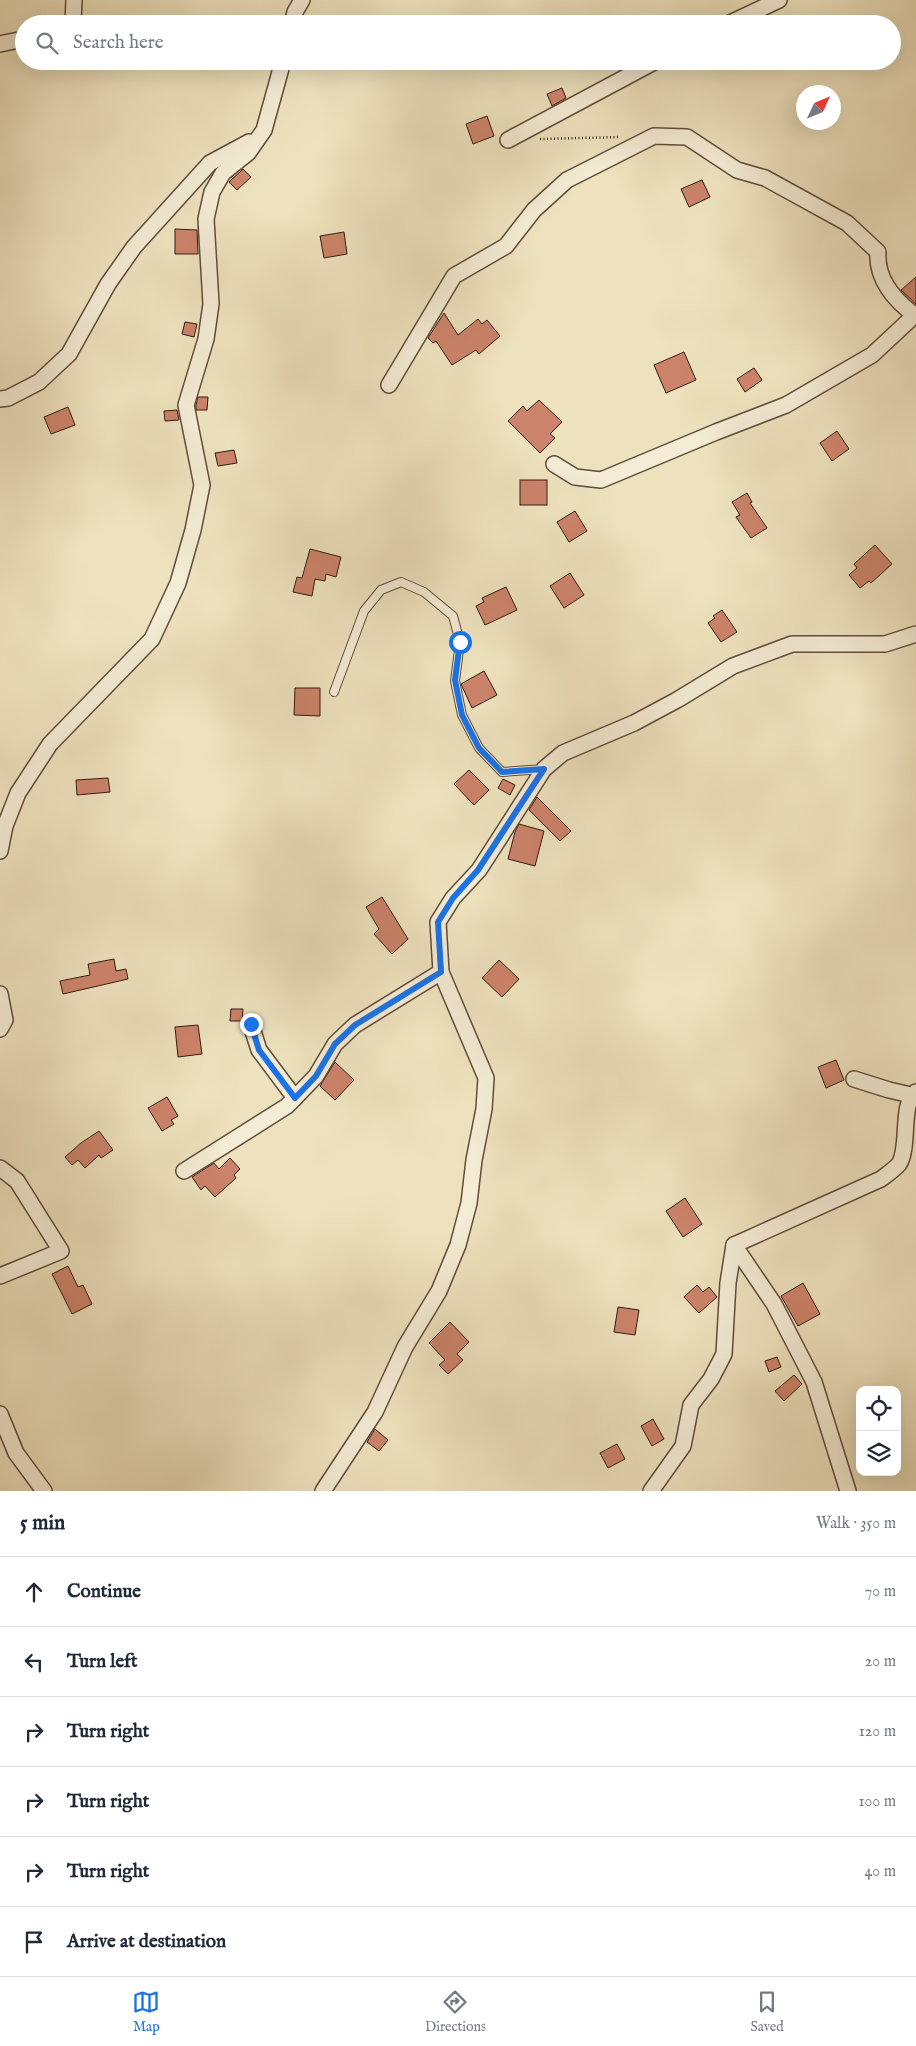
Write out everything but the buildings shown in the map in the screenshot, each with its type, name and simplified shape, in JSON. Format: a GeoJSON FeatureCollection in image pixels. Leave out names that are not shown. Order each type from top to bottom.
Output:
{"type":"FeatureCollection","features":[{"type":"Feature","properties":{"kind":"street"},"geometry":{"type":"LineString","coordinates":[[73,15],[74,0]]}},
{"type":"Feature","properties":{"kind":"street"},"geometry":{"type":"LineString","coordinates":[[294,15],[302,0]]}},
{"type":"Feature","properties":{"kind":"street"},"geometry":{"type":"LineString","coordinates":[[747,15],[779,0]]}},
{"type":"Feature","properties":{"kind":"street"},"geometry":{"type":"LineString","coordinates":[[0,44],[15,41]]}},
{"type":"Feature","properties":{"kind":"street"},"geometry":{"type":"LineString","coordinates":[[0,851],[5,826],[18,793],[39,760],[50,744],[152,639],[178,583],[193,530],[202,485],[186,404],[206,339],[211,304],[206,219],[212,192],[223,173],[248,153],[264,130],[280,70]]}},
{"type":"Feature","properties":{"kind":"street"},"geometry":{"type":"LineString","coordinates":[[508,140],[639,70]]}},
{"type":"Feature","properties":{"kind":"street"},"geometry":{"type":"LineString","coordinates":[[0,399],[8,398],[39,382],[69,354],[108,284],[134,248],[210,163],[242,147],[264,130]]}},
{"type":"Feature","properties":{"kind":"street"},"geometry":{"type":"LineString","coordinates":[[390,386],[454,276],[506,246],[534,210],[567,180],[654,136],[687,137],[737,170],[765,178],[847,223],[878,252],[877,264],[891,295],[915,316],[872,355],[786,404],[601,480],[575,477],[554,464]]}},
{"type":"Feature","properties":{"kind":"street"},"geometry":{"type":"LineString","coordinates":[[323,1491],[375,1412],[405,1347],[439,1291],[458,1245],[469,1203],[474,1160],[484,1109],[486,1078],[441,972],[438,922],[453,898],[478,870],[544,769],[563,753],[634,723],[677,700],[733,666],[792,644],[885,644],[916,634]]}},
{"type":"Feature","properties":{"kind":"street"},"geometry":{"type":"LineString","coordinates":[[184,1171],[287,1106],[316,1076],[335,1044],[355,1025],[441,972]]}},
{"type":"Feature","properties":{"kind":"street"},"geometry":{"type":"LineString","coordinates":[[0,994],[5,1020],[0,1029]]}},
{"type":"Feature","properties":{"kind":"street"},"geometry":{"type":"LineString","coordinates":[[251,1024],[259,1050],[295,1098]]}},
{"type":"Feature","properties":{"kind":"street"},"geometry":{"type":"LineString","coordinates":[[734,1245],[881,1179],[900,1163],[906,1134],[907,1111],[914,1094],[889,1090],[854,1079]]}},
{"type":"Feature","properties":{"kind":"street"},"geometry":{"type":"LineString","coordinates":[[0,1168],[17,1181],[61,1251],[0,1276]]}},
{"type":"Feature","properties":{"kind":"street"},"geometry":{"type":"LineString","coordinates":[[650,1491],[683,1446],[691,1405],[711,1379],[724,1354],[728,1283],[734,1245]]}},
{"type":"Feature","properties":{"kind":"street"},"geometry":{"type":"LineString","coordinates":[[734,1245],[774,1304],[814,1382],[848,1491]]}},
{"type":"Feature","properties":{"kind":"street"},"geometry":{"type":"LineString","coordinates":[[0,1414],[16,1453],[44,1491]]}},
{"type":"Feature","properties":{"kind":"lane"},"geometry":{"type":"LineString","coordinates":[[334,692],[364,611],[381,590],[402,582],[424,592],[453,616],[460,642],[455,680],[462,715],[479,748],[502,772],[544,769]]}},
{"type":"Feature","properties":{"kind":"path"},"geometry":{"type":"LineString","coordinates":[[537,139],[624,137]]}},
{"type":"Feature","properties":{"kind":"route"},"geometry":{"type":"LineString","coordinates":[[251,1024],[259,1050],[295,1098],[316,1076],[335,1044],[355,1025],[441,972],[438,922],[453,898],[478,870],[544,769],[502,772],[479,748],[462,715],[455,680],[460,642]]}}]}
